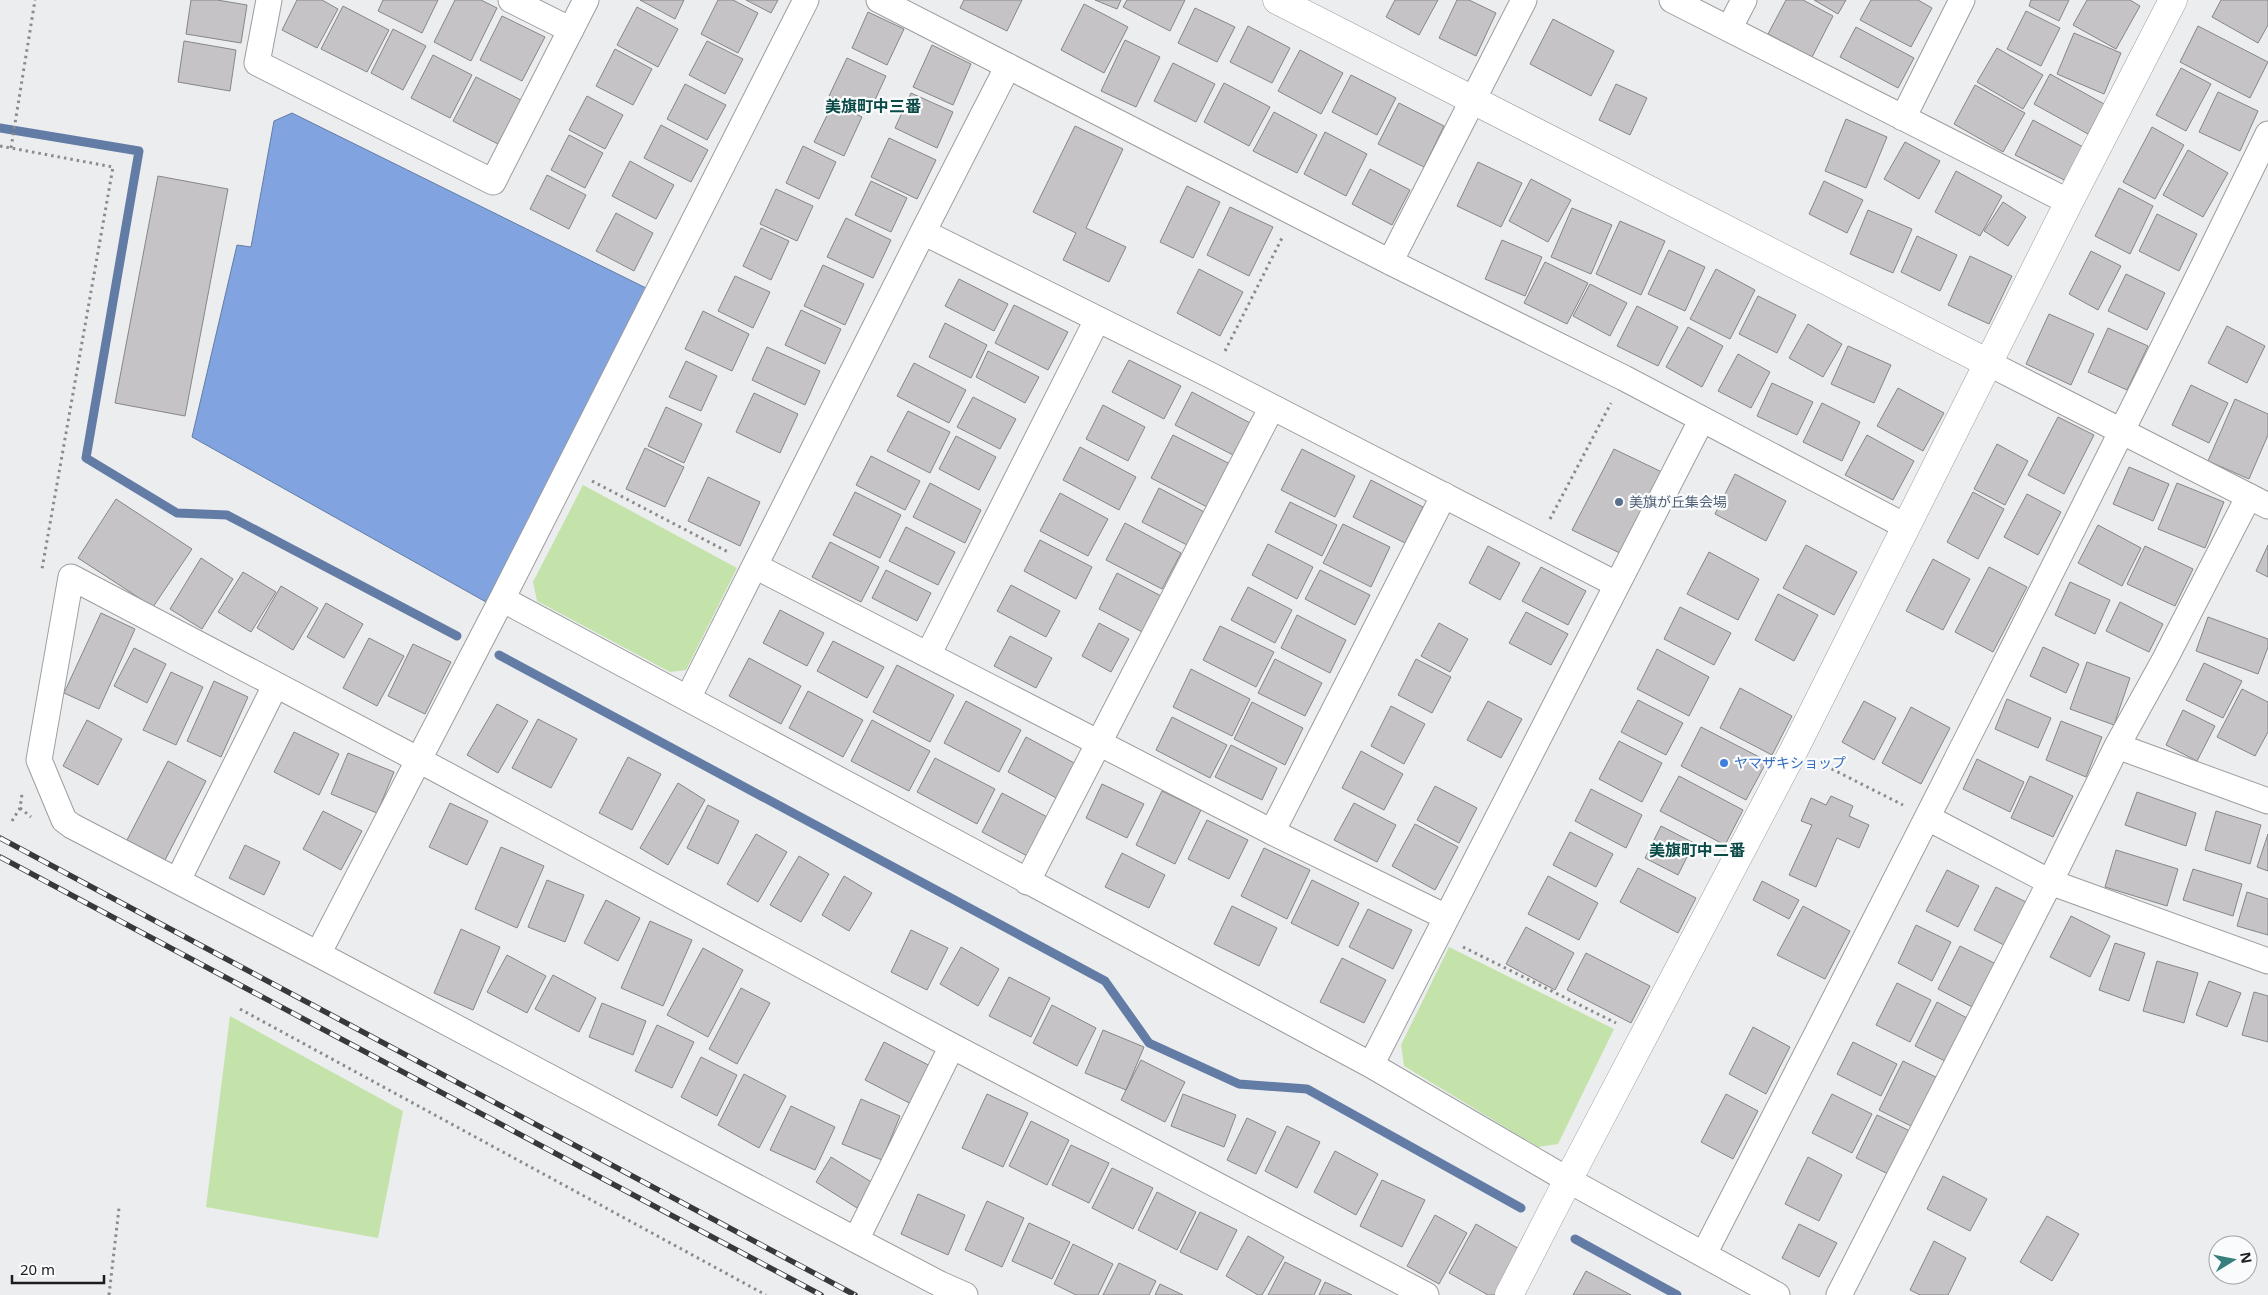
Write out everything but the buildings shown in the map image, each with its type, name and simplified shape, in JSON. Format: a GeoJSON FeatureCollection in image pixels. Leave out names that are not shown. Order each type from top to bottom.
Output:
{"type":"FeatureCollection","features":[{"type":"Feature","properties":{"kind":"street"},"geometry":{"type":"LineString","coordinates":[[269,0],[257,63],[494,182],[586,0]]}},
{"type":"Feature","properties":{"kind":"street"},"geometry":{"type":"LineString","coordinates":[[511,0],[571,30]]}},
{"type":"Feature","properties":{"kind":"street"},"geometry":{"type":"LineString","coordinates":[[318,954],[502,599],[806,0]]}},
{"type":"Feature","properties":{"kind":"street"},"geometry":{"type":"LineString","coordinates":[[879,0],[1390,262],[1624,378],[1905,526]]}},
{"type":"Feature","properties":{"kind":"street"},"geometry":{"type":"LineString","coordinates":[[1277,0],[2258,501],[2116,746],[2050,882],[1839,1295]]}},
{"type":"Feature","properties":{"kind":"street"},"geometry":{"type":"LineString","coordinates":[[1390,262],[1524,0]]}},
{"type":"Feature","properties":{"kind":"street"},"geometry":{"type":"LineString","coordinates":[[1672,0],[2069,202]]}},
{"type":"Feature","properties":{"kind":"street"},"geometry":{"type":"LineString","coordinates":[[1729,29],[1744,0]]}},
{"type":"Feature","properties":{"kind":"street"},"geometry":{"type":"LineString","coordinates":[[1903,118],[1962,0]]}},
{"type":"Feature","properties":{"kind":"street"},"geometry":{"type":"LineString","coordinates":[[1510,1295],[1568,1180],[1794,750],[1905,526],[2173,0]]}},
{"type":"Feature","properties":{"kind":"street"},"geometry":{"type":"LineString","coordinates":[[688,698],[922,232],[1008,66]]}},
{"type":"Feature","properties":{"kind":"street"},"geometry":{"type":"LineString","coordinates":[[1704,1254],[1928,818],[2122,432],[2268,134]]}},
{"type":"Feature","properties":{"kind":"street"},"geometry":{"type":"LineString","coordinates":[[922,232],[1212,376],[1616,584]]}},
{"type":"Feature","properties":{"kind":"street"},"geometry":{"type":"LineString","coordinates":[[928,655],[1097,320]]}},
{"type":"Feature","properties":{"kind":"street"},"geometry":{"type":"LineString","coordinates":[[1027,882],[1272,408]]}},
{"type":"Feature","properties":{"kind":"street"},"geometry":{"type":"LineString","coordinates":[[1371,1065],[1702,419]]}},
{"type":"Feature","properties":{"kind":"street"},"geometry":{"type":"LineString","coordinates":[[1272,832],[1444,495]]}},
{"type":"Feature","properties":{"kind":"street"},"geometry":{"type":"LineString","coordinates":[[755,566],[1272,832],[1442,926]]}},
{"type":"Feature","properties":{"kind":"street"},"geometry":{"type":"LineString","coordinates":[[965,1295],[856,1240],[178,880],[72,826],[64,820],[39,760],[71,578],[419,760],[952,1046],[1426,1295]]}},
{"type":"Feature","properties":{"kind":"street"},"geometry":{"type":"LineString","coordinates":[[502,599],[1371,1065],[1568,1180],[1777,1295]]}},
{"type":"Feature","properties":{"kind":"street"},"geometry":{"type":"LineString","coordinates":[[178,880],[275,686]]}},
{"type":"Feature","properties":{"kind":"street"},"geometry":{"type":"LineString","coordinates":[[2116,746],[2268,801]]}},
{"type":"Feature","properties":{"kind":"street"},"geometry":{"type":"LineString","coordinates":[[1928,818],[2050,882],[2268,961]]}},
{"type":"Feature","properties":{"kind":"street"},"geometry":{"type":"LineString","coordinates":[[856,1240],[952,1046]]}},
{"type":"Feature","properties":{"kind":"path"},"geometry":{"type":"LineString","coordinates":[[11,148],[35,0]]}},
{"type":"Feature","properties":{"kind":"path"},"geometry":{"type":"LineString","coordinates":[[0,146],[113,167],[41,575]]}},
{"type":"Feature","properties":{"kind":"path"},"geometry":{"type":"LineString","coordinates":[[1212,376],[1295,213]]}},
{"type":"Feature","properties":{"kind":"path"},"geometry":{"type":"LineString","coordinates":[[1537,544],[1624,378]]}},
{"type":"Feature","properties":{"kind":"path"},"geometry":{"type":"LineString","coordinates":[[591,481],[755,566]]}},
{"type":"Feature","properties":{"kind":"path"},"geometry":{"type":"LineString","coordinates":[[1794,750],[1928,818]]}},
{"type":"Feature","properties":{"kind":"path"},"geometry":{"type":"LineString","coordinates":[[12,822],[20,808],[22,794],[19,787]]}},
{"type":"Feature","properties":{"kind":"path"},"geometry":{"type":"LineString","coordinates":[[1442,926],[1622,1025]]}},
{"type":"Feature","properties":{"kind":"path"},"geometry":{"type":"LineString","coordinates":[[240,1009],[766,1295]]}},
{"type":"Feature","properties":{"kind":"path"},"geometry":{"type":"LineString","coordinates":[[108,1295],[119,1208]]}},
{"type":"Feature","properties":{"kind":"green space"},"geometry":{"type":"Polygon","coordinates":[[[583,485],[737,568],[686,670],[670,672],[537,601],[533,582],[583,485]]]}},
{"type":"Feature","properties":{"kind":"green space"},"geometry":{"type":"Polygon","coordinates":[[[1449,947],[1614,1029],[1558,1144],[1538,1147],[1404,1066],[1401,1045],[1449,947]]]}},
{"type":"Feature","properties":{"kind":"green space"},"geometry":{"type":"Polygon","coordinates":[[[230,1016],[403,1111],[378,1238],[206,1207],[230,1016]]]}},
{"type":"Feature","properties":{"kind":"water"},"geometry":{"type":"Polygon","coordinates":[[[292,113],[646,288],[486,602],[192,437],[237,245],[251,247],[274,121],[292,113]]]}},
{"type":"Feature","properties":{"kind":"waterway"},"geometry":{"type":"LineString","coordinates":[[0,128],[139,151],[86,458],[177,513],[227,515],[457,636]]}},
{"type":"Feature","properties":{"kind":"waterway"},"geometry":{"type":"LineString","coordinates":[[499,655],[1105,981],[1149,1043],[1239,1084],[1307,1089],[1521,1208]]}},
{"type":"Feature","properties":{"kind":"waterway"},"geometry":{"type":"LineString","coordinates":[[1575,1239],[1677,1295]]}},
{"type":"Feature","properties":{"kind":"railway"},"geometry":{"type":"LineString","coordinates":[[0,838],[855,1295]]}},
{"type":"Feature","properties":{"kind":"railway"},"geometry":{"type":"LineString","coordinates":[[0,857],[821,1295]]}},
{"type":"Feature","properties":{"kind":"place","name":"美旗が丘集会場"},"geometry":{"type":"Point","coordinates":[1619,502]}},
{"type":"Feature","properties":{"kind":"place","name":"ヤマザキショップ"},"geometry":{"type":"Point","coordinates":[1724,763]}},
{"type":"Feature","properties":{"kind":"district","name":"美旗町中三番"},"geometry":{"type":"Point","coordinates":[873,106]}},
{"type":"Feature","properties":{"kind":"district","name":"美旗町中二番"},"geometry":{"type":"Point","coordinates":[1697,850]}}]}
